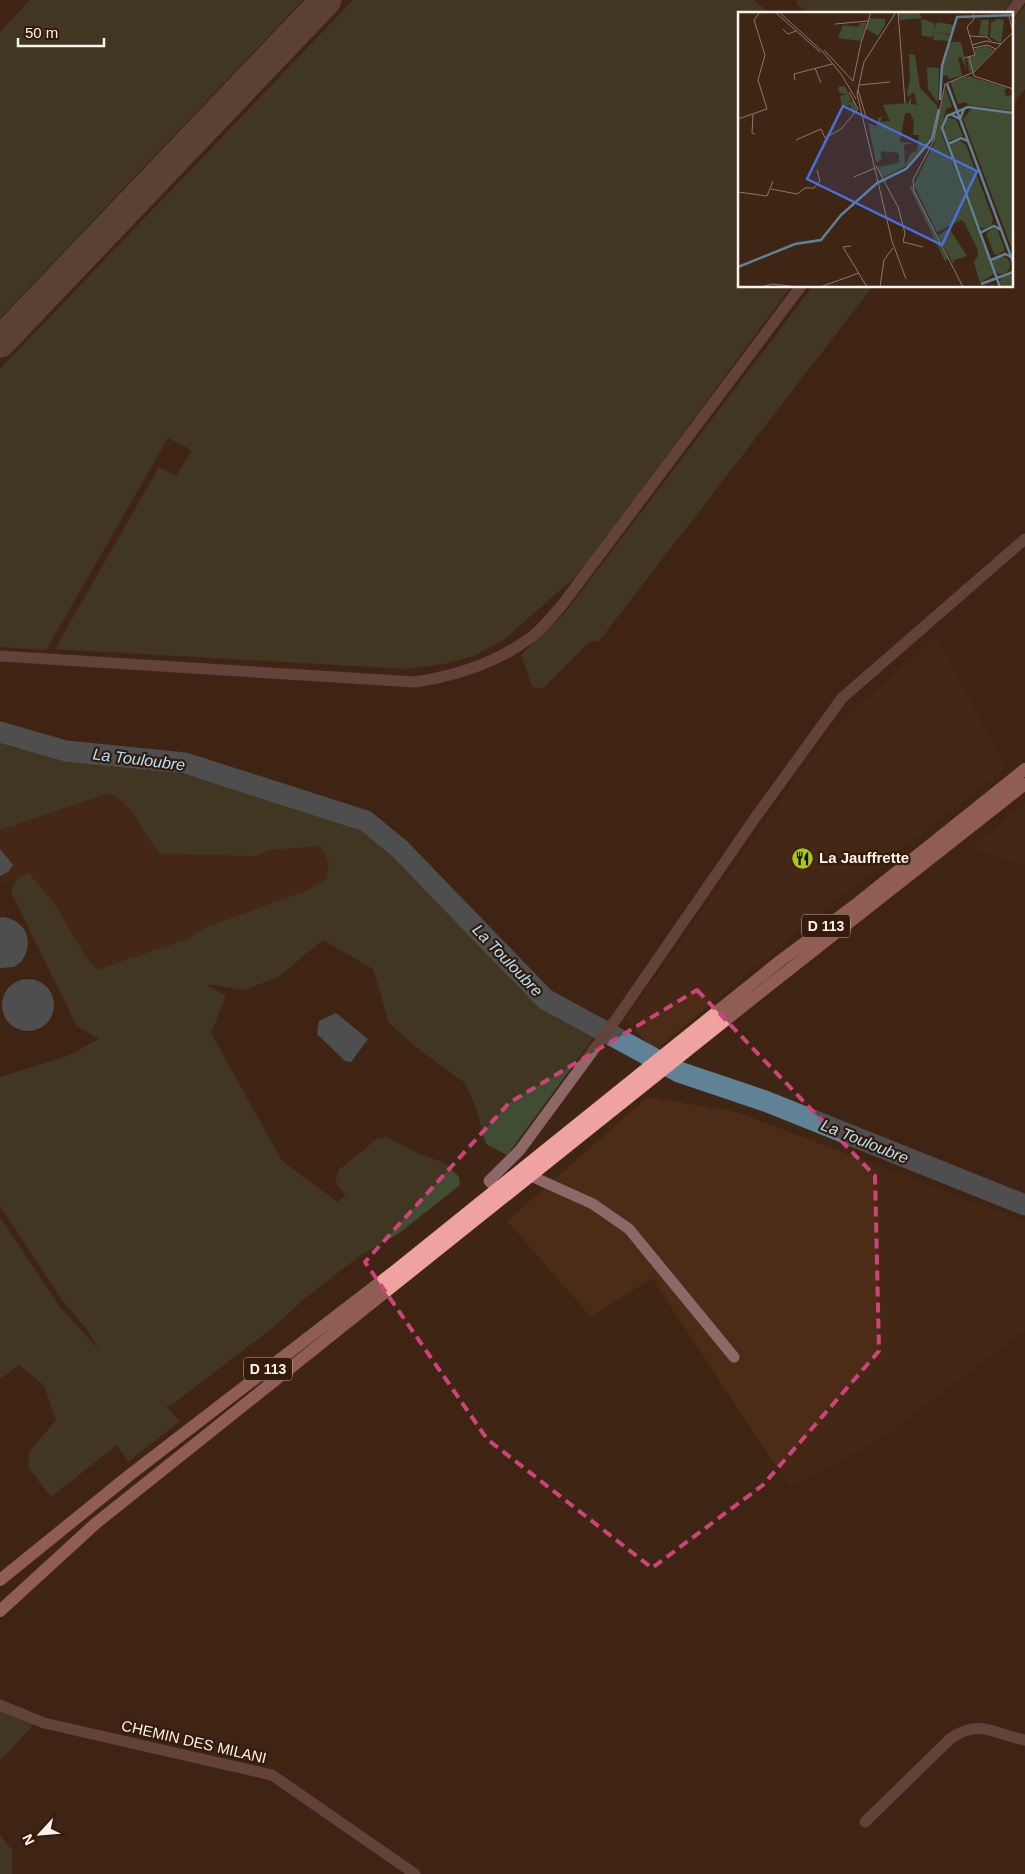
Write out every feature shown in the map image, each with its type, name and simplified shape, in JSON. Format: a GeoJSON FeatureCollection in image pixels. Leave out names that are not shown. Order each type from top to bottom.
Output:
{"type":"FeatureCollection","features":[{"type":"Feature","properties":{"kind":"main road","name":"D 113"},"geometry":{"type":"LineString","coordinates":[[0,1580],[131,1474],[396,1270],[496,1188],[527,1171],[650,1074],[1025,769]]}},
{"type":"Feature","properties":{"kind":"main road","name":"D 113"},"geometry":{"type":"LineString","coordinates":[[680,1050],[1025,784]]}},
{"type":"Feature","properties":{"kind":"main road","name":"D 113"},"geometry":{"type":"LineString","coordinates":[[0,1611],[95,1524],[505,1198],[527,1171]]}},
{"type":"Feature","properties":{"kind":"street"},"geometry":{"type":"LineString","coordinates":[[1011,12],[1020,0]]}},
{"type":"Feature","properties":{"kind":"street"},"geometry":{"type":"LineString","coordinates":[[0,656],[415,682],[446,677],[476,668],[531,638],[562,605],[800,288]]}},
{"type":"Feature","properties":{"kind":"street"},"geometry":{"type":"LineString","coordinates":[[505,1198],[490,1181],[520,1150],[596,1044],[617,1018],[755,818],[842,698],[1025,539]]}},
{"type":"Feature","properties":{"kind":"street"},"geometry":{"type":"LineString","coordinates":[[527,1171],[593,1204],[629,1229],[734,1357]]}},
{"type":"Feature","properties":{"kind":"street","name":"CHEMIN DES MILANI"},"geometry":{"type":"LineString","coordinates":[[0,1705],[44,1723],[272,1775],[415,1874]]}},
{"type":"Feature","properties":{"kind":"street"},"geometry":{"type":"LineString","coordinates":[[865,1822],[950,1739],[961,1731],[972,1727],[983,1728],[1025,1740]]}},
{"type":"Feature","properties":{"kind":"highlighted area"},"geometry":{"type":"Polygon","coordinates":[[[697,990],[875,1176],[879,1351],[763,1485],[652,1568],[487,1439],[365,1262],[509,1103],[697,990]]]}},
{"type":"Feature","properties":{"kind":"shaded area"},"geometry":{"type":"Polygon","coordinates":[[[937,637],[1005,768],[815,917],[654,1051],[626,1019],[829,732],[937,637]]]}},
{"type":"Feature","properties":{"kind":"shaded area"},"geometry":{"type":"Polygon","coordinates":[[[109,793],[124,801],[154,848],[162,854],[256,856],[270,850],[321,846],[329,864],[326,879],[306,891],[204,928],[188,939],[97,971],[85,956],[54,903],[29,873],[0,886],[0,830],[109,793]]]}},
{"type":"Feature","properties":{"kind":"shaded area"},"geometry":{"type":"Polygon","coordinates":[[[1025,803],[1025,865],[970,849],[1025,803]]]}},
{"type":"Feature","properties":{"kind":"shaded area"},"geometry":{"type":"Polygon","coordinates":[[[648,1097],[737,1112],[1025,1222],[1025,1330],[882,1438],[790,1487],[652,1278],[591,1317],[507,1221],[648,1097]]]}},
{"type":"Feature","properties":{"kind":"green space"},"geometry":{"type":"Polygon","coordinates":[[[30,0],[303,0],[0,318],[0,32],[30,0]]]}},
{"type":"Feature","properties":{"kind":"green space"},"geometry":{"type":"Polygon","coordinates":[[[353,0],[753,0],[768,12],[738,12],[738,288],[790,288],[582,571],[503,640],[474,656],[444,664],[407,669],[55,649],[159,467],[176,476],[192,450],[168,438],[46,650],[0,647],[0,369],[353,0]]]}},
{"type":"Feature","properties":{"kind":"green space"},"geometry":{"type":"Polygon","coordinates":[[[798,0],[1012,0],[1003,12],[807,12],[796,3],[798,0]]]}},
{"type":"Feature","properties":{"kind":"green space"},"geometry":{"type":"Polygon","coordinates":[[[1025,6],[1025,89],[1012,106],[1012,23],[1025,6]]]}},
{"type":"Feature","properties":{"kind":"green space"},"geometry":{"type":"Polygon","coordinates":[[[811,288],[871,288],[599,641],[589,642],[543,688],[532,687],[521,655],[564,614],[811,288]]]}},
{"type":"Feature","properties":{"kind":"green space"},"geometry":{"type":"Polygon","coordinates":[[[0,743],[18,749],[107,761],[191,776],[290,800],[369,832],[453,910],[482,946],[543,1009],[597,1033],[507,1155],[486,1144],[475,1105],[465,1083],[416,1047],[389,1023],[373,969],[323,940],[277,978],[243,990],[207,985],[226,996],[211,1033],[282,1161],[338,1202],[345,1195],[335,1182],[339,1170],[377,1139],[387,1137],[419,1154],[445,1163],[459,1177],[460,1185],[398,1234],[361,1255],[304,1299],[276,1325],[177,1401],[166,1407],[180,1421],[128,1462],[117,1445],[51,1497],[28,1467],[30,1451],[56,1420],[44,1385],[19,1365],[0,1379],[0,1217],[60,1307],[100,1351],[86,1328],[62,1300],[0,1206],[0,1077],[67,1056],[99,1039],[77,1026],[11,892],[16,880],[28,872],[54,903],[85,956],[97,970],[188,939],[204,928],[306,891],[326,879],[329,864],[321,846],[270,850],[256,856],[162,854],[148,838],[127,806],[109,793],[0,830],[0,743]]]}},
{"type":"Feature","properties":{"kind":"green space"},"geometry":{"type":"Polygon","coordinates":[[[0,1711],[35,1723],[0,1761],[0,1711]]]}},
{"type":"Feature","properties":{"kind":"green space"},"geometry":{"type":"Polygon","coordinates":[[[0,1835],[12,1850],[12,1874],[0,1874],[0,1835]]]}},
{"type":"Feature","properties":{"kind":"water"},"geometry":{"type":"Polygon","coordinates":[[[0,849],[13,865],[8,872],[0,876],[0,849]]]}},
{"type":"Feature","properties":{"kind":"water"},"geometry":{"type":"Polygon","coordinates":[[[3,917],[18,923],[23,928],[28,940],[21,962],[14,967],[0,968],[0,918],[3,917]]]}},
{"type":"Feature","properties":{"kind":"water"},"geometry":{"type":"Polygon","coordinates":[[[28,979],[38,981],[46,987],[52,995],[54,1005],[52,1015],[46,1023],[38,1029],[28,1031],[18,1029],[10,1023],[4,1015],[2,1005],[4,995],[10,987],[18,981],[28,979]]]}},
{"type":"Feature","properties":{"kind":"water"},"geometry":{"type":"Polygon","coordinates":[[[336,1013],[368,1039],[351,1062],[345,1061],[317,1034],[319,1021],[336,1013]]]}},
{"type":"Feature","properties":{"kind":"waterway","name":"La Touloubre"},"geometry":{"type":"LineString","coordinates":[[0,732],[66,751],[185,763],[366,821],[400,849],[545,999],[679,1072],[765,1101],[1025,1205]]}},
{"type":"Feature","properties":{"kind":"taxiway"},"geometry":{"type":"LineString","coordinates":[[0,342],[326,0]]}},
{"type":"Feature","properties":{"kind":"place","name":"La Jauffrette"},"geometry":{"type":"Point","coordinates":[803,858]}}]}
